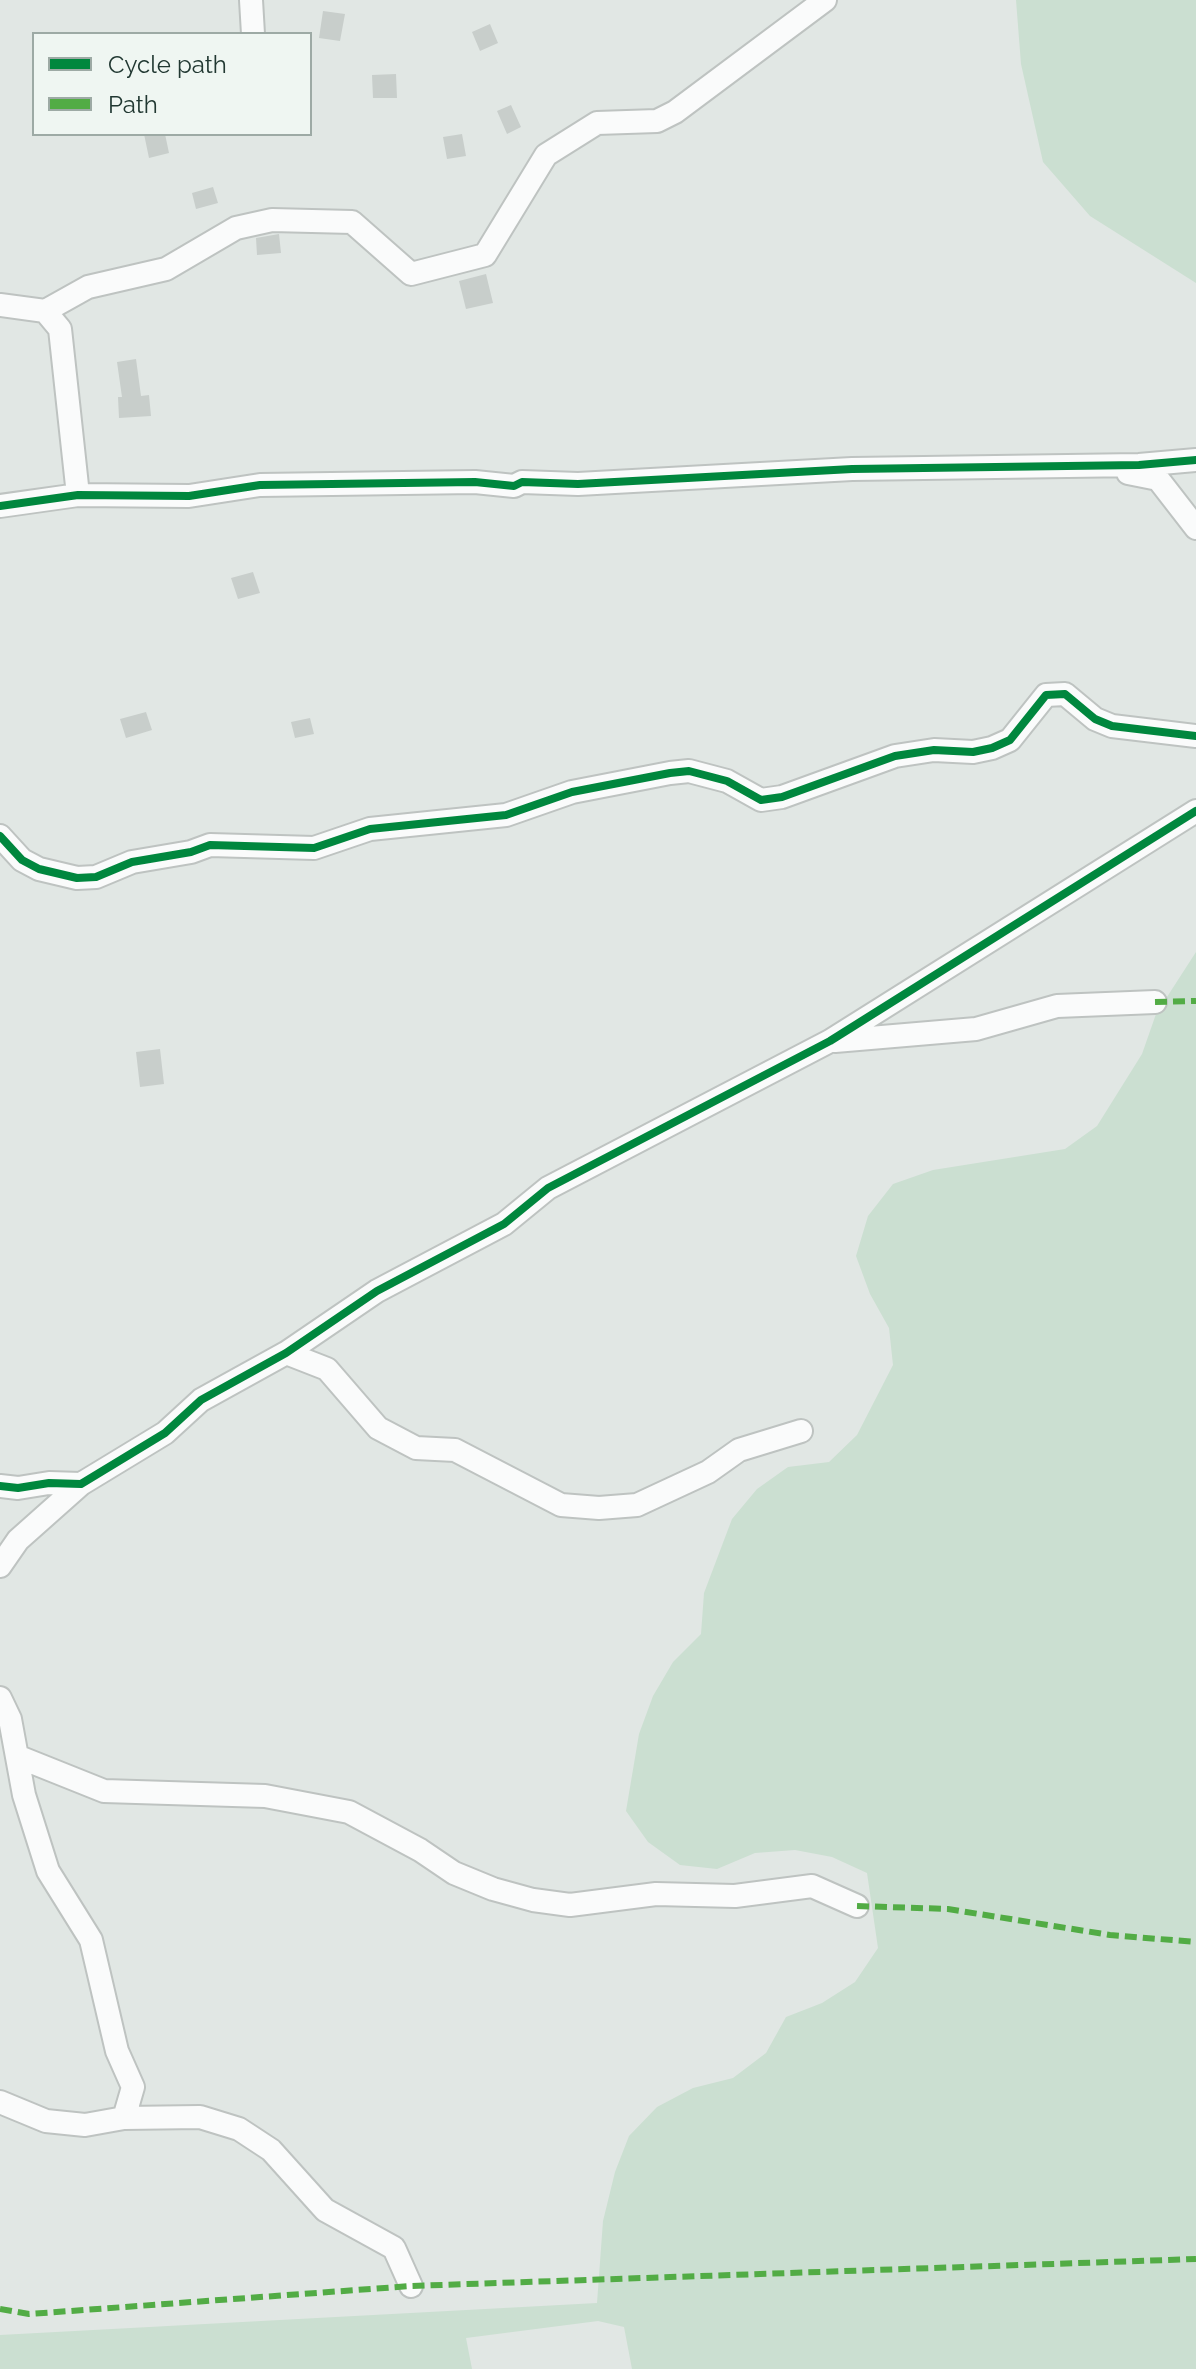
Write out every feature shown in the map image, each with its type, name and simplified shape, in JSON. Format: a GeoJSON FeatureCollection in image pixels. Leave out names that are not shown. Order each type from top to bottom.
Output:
{"type":"FeatureCollection","features":[{"type":"Feature","properties":{"kind":"street"},"geometry":{"type":"LineString","coordinates":[[251,0],[253,32]]}},
{"type":"Feature","properties":{"kind":"street"},"geometry":{"type":"LineString","coordinates":[[45,311],[88,287],[166,269],[236,228],[272,220],[352,222],[411,274],[485,255],[546,155],[597,123],[657,121],[675,112],[825,0]]}},
{"type":"Feature","properties":{"kind":"street"},"geometry":{"type":"LineString","coordinates":[[0,305],[45,311],[55,320],[64,348],[78,495]]}},
{"type":"Feature","properties":{"kind":"street"},"geometry":{"type":"LineString","coordinates":[[0,506],[78,495],[189,496],[260,485],[475,482],[514,486],[522,482],[578,484],[852,469],[1118,465],[1196,460]]}},
{"type":"Feature","properties":{"kind":"street"},"geometry":{"type":"LineString","coordinates":[[1118,465],[1125,473],[1158,479],[1196,528]]}},
{"type":"Feature","properties":{"kind":"street"},"geometry":{"type":"LineString","coordinates":[[0,836],[22,860],[39,869],[77,878],[96,877],[132,862],[191,852],[210,845],[314,848],[370,829],[506,815],[572,792],[670,773],[689,771],[727,781],[761,800],[782,797],[895,756],[934,750],[973,752],[992,748],[1010,740],[1046,695],[1065,694],[1095,719],[1112,726],[1196,736]]}},
{"type":"Feature","properties":{"kind":"street"},"geometry":{"type":"LineString","coordinates":[[0,1566],[18,1540],[81,1484],[165,1433],[201,1400],[286,1353],[377,1291],[504,1224],[548,1188],[830,1041],[1196,811]]}},
{"type":"Feature","properties":{"kind":"street"},"geometry":{"type":"LineString","coordinates":[[830,1041],[976,1029],[1072,1004],[1155,1002]]}},
{"type":"Feature","properties":{"kind":"street"},"geometry":{"type":"LineString","coordinates":[[286,1353],[327,1369],[378,1428],[416,1448],[455,1450],[561,1505],[599,1508],[637,1505],[708,1472],[739,1450],[801,1431]]}},
{"type":"Feature","properties":{"kind":"street"},"geometry":{"type":"LineString","coordinates":[[0,1486],[81,1484]]}},
{"type":"Feature","properties":{"kind":"street"},"geometry":{"type":"LineString","coordinates":[[0,1698],[10,1719],[24,1795],[48,1871],[91,1940],[117,2051],[133,2087],[124,2118]]}},
{"type":"Feature","properties":{"kind":"street"},"geometry":{"type":"LineString","coordinates":[[19,1757],[104,1791],[265,1796],[349,1812],[454,1873],[493,1889],[533,1900],[570,1905],[656,1894],[735,1896],[812,1886],[857,1906]]}},
{"type":"Feature","properties":{"kind":"street"},"geometry":{"type":"LineString","coordinates":[[0,2102],[46,2121],[85,2125],[124,2118],[200,2117],[239,2129],[271,2150],[325,2210],[394,2248],[411,2286]]}},
{"type":"Feature","properties":{"kind":"green space"},"geometry":{"type":"Polygon","coordinates":[[[1016,0],[1196,0],[1196,283],[1090,216],[1043,162],[1021,64],[1016,0]]]}},
{"type":"Feature","properties":{"kind":"green space"},"geometry":{"type":"Polygon","coordinates":[[[1196,952],[1196,2369],[632,2369],[624,2327],[598,2321],[466,2338],[472,2369],[0,2369],[0,2335],[597,2303],[603,2221],[615,2172],[629,2136],[657,2107],[693,2088],[733,2078],[766,2053],[786,2017],[822,2003],[855,1982],[878,1948],[867,1873],[832,1857],[795,1850],[755,1853],[717,1869],[680,1865],[648,1842],[626,1811],[639,1734],[653,1696],[673,1662],[701,1634],[704,1593],[732,1519],[757,1489],[788,1467],[829,1462],[857,1435],[893,1365],[889,1328],[870,1294],[856,1256],[868,1216],[893,1184],[933,1170],[1065,1149],[1097,1126],[1142,1054],[1156,1014],[1196,952]]]}},
{"type":"Feature","properties":{"kind":"building"},"geometry":{"type":"Polygon","coordinates":[[[323,11],[345,14],[340,41],[319,38],[323,11]]]}},
{"type":"Feature","properties":{"kind":"building"},"geometry":{"type":"Polygon","coordinates":[[[490,24],[498,43],[480,51],[472,32],[490,24]]]}},
{"type":"Feature","properties":{"kind":"building"},"geometry":{"type":"Polygon","coordinates":[[[396,74],[397,98],[373,98],[372,75],[396,74]]]}},
{"type":"Feature","properties":{"kind":"building"},"geometry":{"type":"Polygon","coordinates":[[[511,105],[521,127],[507,134],[497,111],[511,105]]]}},
{"type":"Feature","properties":{"kind":"building"},"geometry":{"type":"Polygon","coordinates":[[[462,134],[466,156],[447,159],[443,137],[462,134]]]}},
{"type":"Feature","properties":{"kind":"building"},"geometry":{"type":"Polygon","coordinates":[[[144,136],[165,136],[169,153],[149,158],[144,136]]]}},
{"type":"Feature","properties":{"kind":"building"},"geometry":{"type":"Polygon","coordinates":[[[213,187],[218,203],[196,209],[192,193],[213,187]]]}},
{"type":"Feature","properties":{"kind":"building"},"geometry":{"type":"Polygon","coordinates":[[[279,234],[281,253],[257,255],[256,238],[279,234]]]}},
{"type":"Feature","properties":{"kind":"building"},"geometry":{"type":"Polygon","coordinates":[[[486,274],[493,303],[466,309],[459,281],[486,274]]]}},
{"type":"Feature","properties":{"kind":"building"},"geometry":{"type":"Polygon","coordinates":[[[136,359],[141,396],[149,395],[151,416],[119,418],[118,397],[122,397],[117,362],[136,359]]]}},
{"type":"Feature","properties":{"kind":"building"},"geometry":{"type":"Polygon","coordinates":[[[253,572],[260,593],[238,599],[231,578],[253,572]]]}},
{"type":"Feature","properties":{"kind":"building"},"geometry":{"type":"Polygon","coordinates":[[[146,712],[152,730],[126,738],[120,719],[146,712]]]}},
{"type":"Feature","properties":{"kind":"building"},"geometry":{"type":"Polygon","coordinates":[[[310,718],[314,734],[295,738],[291,722],[310,718]]]}},
{"type":"Feature","properties":{"kind":"building"},"geometry":{"type":"Polygon","coordinates":[[[160,1049],[164,1084],[140,1087],[136,1052],[160,1049]]]}},
{"type":"Feature","properties":{"kind":"marked path"},"geometry":{"type":"LineString","coordinates":[[1155,1002],[1196,1001]]}},
{"type":"Feature","properties":{"kind":"marked path"},"geometry":{"type":"LineString","coordinates":[[857,1906],[948,1909],[1110,1935],[1196,1942]]}},
{"type":"Feature","properties":{"kind":"marked path"},"geometry":{"type":"LineString","coordinates":[[0,2309],[29,2314],[411,2286],[1196,2259]]}},
{"type":"Feature","properties":{"kind":"cycle path"},"geometry":{"type":"LineString","coordinates":[[0,506],[78,495],[189,496],[260,485],[475,482],[514,486],[522,482],[578,484],[852,469],[1139,465],[1196,460]]}},
{"type":"Feature","properties":{"kind":"cycle path"},"geometry":{"type":"LineString","coordinates":[[0,836],[22,860],[39,869],[77,878],[96,877],[132,862],[191,852],[210,845],[314,848],[370,829],[506,815],[572,792],[670,773],[689,771],[727,781],[761,800],[782,797],[895,756],[934,750],[973,752],[992,748],[1010,740],[1046,695],[1065,694],[1095,719],[1112,726],[1196,736]]}},
{"type":"Feature","properties":{"kind":"cycle path"},"geometry":{"type":"LineString","coordinates":[[0,1486],[18,1488],[49,1483],[81,1484],[165,1433],[201,1400],[286,1353],[377,1291],[504,1224],[548,1188],[830,1041],[1196,811]]}}]}
